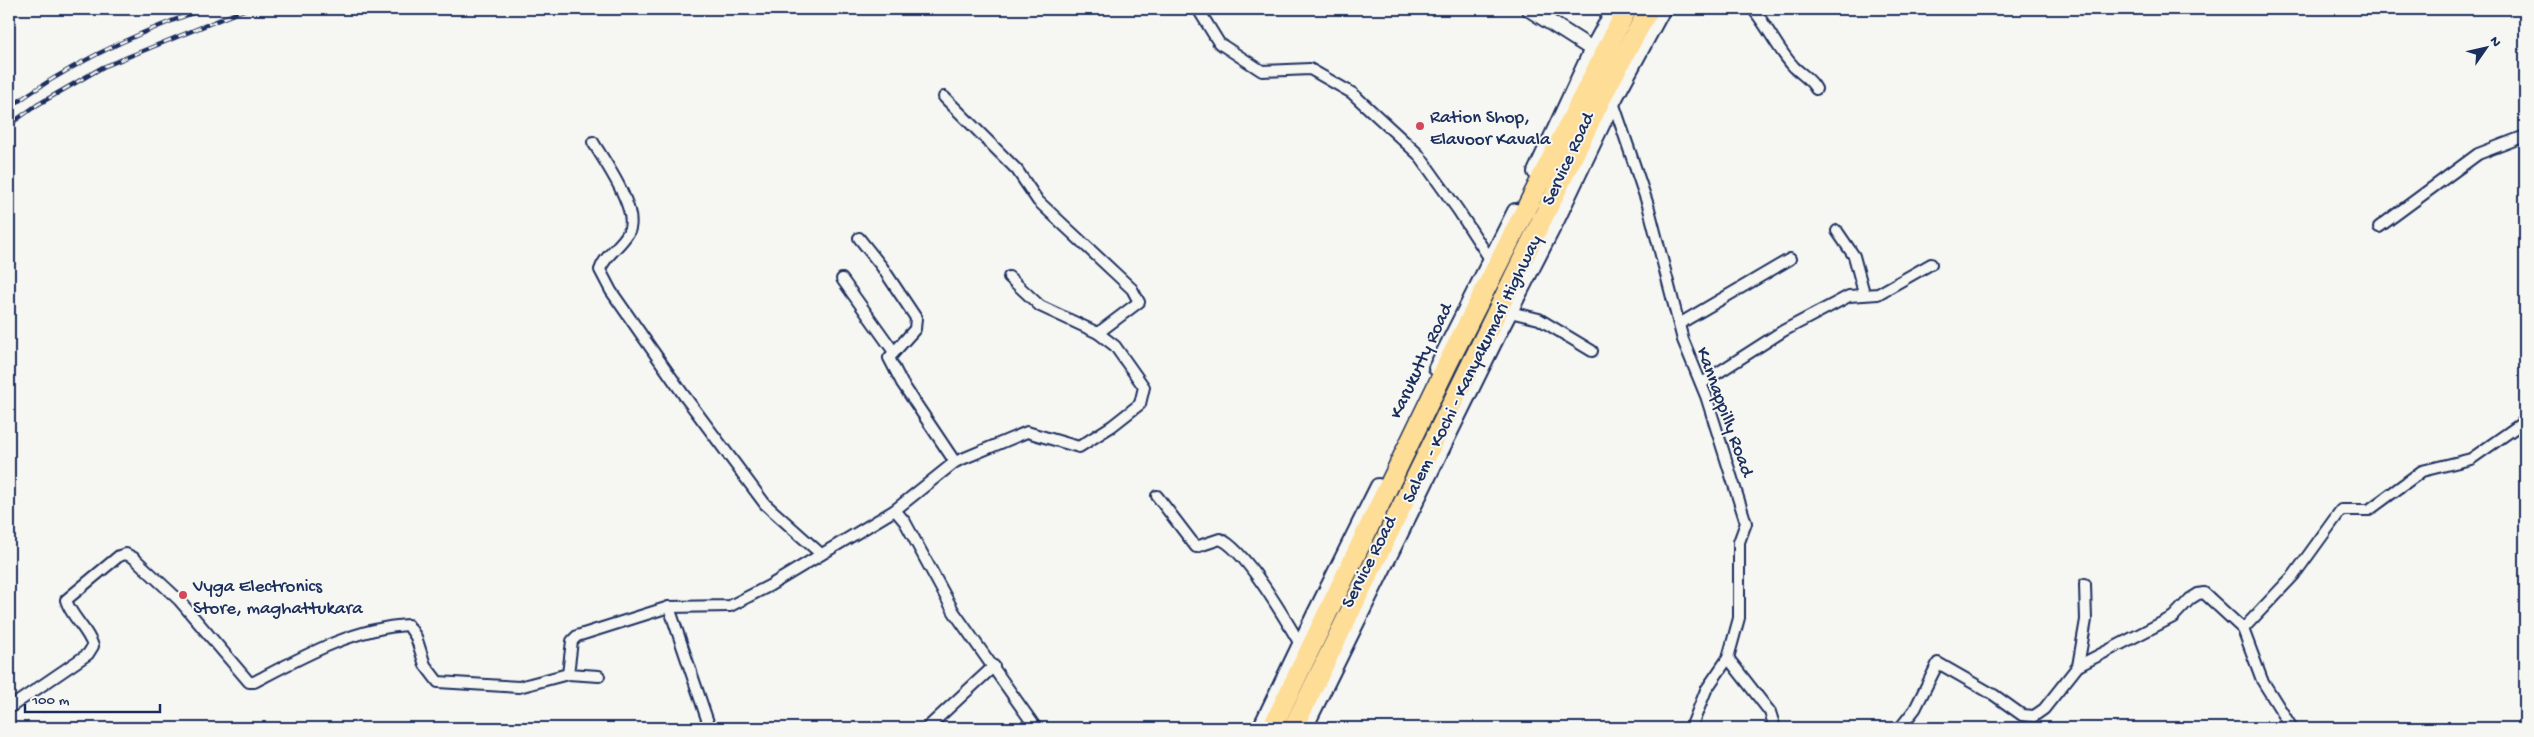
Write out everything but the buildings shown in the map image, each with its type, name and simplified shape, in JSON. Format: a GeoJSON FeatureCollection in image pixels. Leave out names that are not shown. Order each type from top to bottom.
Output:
{"type":"FeatureCollection","features":[{"type":"Feature","properties":{"kind":"highway","name":"Salem - Kochi - Kanyakumari Highway"},"geometry":{"type":"LineString","coordinates":[[1272,728],[1449,361],[1507,251],[1597,53],[1627,9]]}},
{"type":"Feature","properties":{"kind":"highway","name":"Salem - Kochi - Kanyakumari Highway"},"geometry":{"type":"LineString","coordinates":[[1293,728],[1610,94],[1648,9]]}},
{"type":"Feature","properties":{"kind":"street"},"geometry":{"type":"LineString","coordinates":[[1198,9],[1219,43],[1262,71],[1310,69],[1352,93],[1418,154],[1490,259]]}},
{"type":"Feature","properties":{"kind":"street"},"geometry":{"type":"LineString","coordinates":[[1529,9],[1597,53]]}},
{"type":"Feature","properties":{"kind":"street","name":"Karukutty Road"},"geometry":{"type":"LineString","coordinates":[[1260,728],[1490,259],[1597,53],[1614,9]]}},
{"type":"Feature","properties":{"kind":"street","name":"Service Road"},"geometry":{"type":"LineString","coordinates":[[1306,728],[1557,220],[1610,94],[1663,9]]}},
{"type":"Feature","properties":{"kind":"street"},"geometry":{"type":"LineString","coordinates":[[1753,9],[1780,50],[1813,83],[1816,89]]}},
{"type":"Feature","properties":{"kind":"street","name":"Kannappilly Road"},"geometry":{"type":"LineString","coordinates":[[1610,94],[1648,206],[1683,340],[1702,383],[1746,523],[1739,542],[1740,618],[1728,658],[1706,690],[1691,728]]}},
{"type":"Feature","properties":{"kind":"street"},"geometry":{"type":"LineString","coordinates":[[944,97],[1017,170],[1038,201],[1132,289],[1139,302],[1098,333]]}},
{"type":"Feature","properties":{"kind":"street"},"geometry":{"type":"LineString","coordinates":[[2379,227],[2478,154],[2525,136]]}},
{"type":"Feature","properties":{"kind":"street"},"geometry":{"type":"LineString","coordinates":[[593,142],[628,203],[631,218],[630,230],[601,265],[600,270],[611,291],[683,394],[765,504],[821,554]]}},
{"type":"Feature","properties":{"kind":"street"},"geometry":{"type":"LineString","coordinates":[[1837,231],[1854,256],[1864,293]]}},
{"type":"Feature","properties":{"kind":"street"},"geometry":{"type":"LineString","coordinates":[[859,238],[882,267],[916,318],[915,329],[889,358],[902,383],[955,462]]}},
{"type":"Feature","properties":{"kind":"street"},"geometry":{"type":"LineString","coordinates":[[1679,324],[1790,259]]}},
{"type":"Feature","properties":{"kind":"street"},"geometry":{"type":"LineString","coordinates":[[1702,383],[1783,331],[1849,296],[1864,293],[1878,294],[1930,264]]}},
{"type":"Feature","properties":{"kind":"street"},"geometry":{"type":"LineString","coordinates":[[568,674],[572,641],[577,636],[668,607],[730,606],[895,510],[955,462],[1027,432],[1079,447],[1112,426],[1140,404],[1144,388],[1115,346],[1098,333],[1040,306],[1009,277]]}},
{"type":"Feature","properties":{"kind":"street"},"geometry":{"type":"LineString","coordinates":[[842,278],[894,352]]}},
{"type":"Feature","properties":{"kind":"street"},"geometry":{"type":"LineString","coordinates":[[1510,312],[1539,319],[1592,351]]}},
{"type":"Feature","properties":{"kind":"street"},"geometry":{"type":"LineString","coordinates":[[2243,629],[2294,574],[2341,510],[2369,510],[2422,471],[2471,460],[2525,421]]}},
{"type":"Feature","properties":{"kind":"street"},"geometry":{"type":"LineString","coordinates":[[1157,496],[1196,547],[1220,539],[1238,554],[1276,602],[1300,644]]}},
{"type":"Feature","properties":{"kind":"street"},"geometry":{"type":"LineString","coordinates":[[895,510],[905,522],[954,612],[1036,728]]}},
{"type":"Feature","properties":{"kind":"street"},"geometry":{"type":"LineString","coordinates":[[9,708],[88,654],[93,646],[90,638],[68,607],[66,600],[119,556],[126,554],[134,558],[179,600],[249,682],[254,682],[322,646],[392,626],[408,625],[416,637],[425,665],[438,682],[519,686],[568,674],[599,676]]}},
{"type":"Feature","properties":{"kind":"street"},"geometry":{"type":"LineString","coordinates":[[2078,666],[2086,620],[2085,584]]}},
{"type":"Feature","properties":{"kind":"street"},"geometry":{"type":"LineString","coordinates":[[1900,728],[1914,709],[1938,663],[1994,695],[2022,715],[2034,716],[2044,710],[2078,666],[2173,617],[2198,594],[2204,593],[2243,629],[2262,680],[2282,709],[2292,728]]}},
{"type":"Feature","properties":{"kind":"street"},"geometry":{"type":"LineString","coordinates":[[668,607],[710,728]]}},
{"type":"Feature","properties":{"kind":"street"},"geometry":{"type":"LineString","coordinates":[[1728,658],[1770,712],[1775,728]]}},
{"type":"Feature","properties":{"kind":"street"},"geometry":{"type":"LineString","coordinates":[[927,728],[994,666]]}},
{"type":"Feature","properties":{"kind":"railway"},"geometry":{"type":"LineString","coordinates":[[9,108],[54,78],[103,51],[204,9]]}},
{"type":"Feature","properties":{"kind":"railway"},"geometry":{"type":"LineString","coordinates":[[9,125],[37,105],[103,67],[246,9]]}},
{"type":"Feature","properties":{"kind":"place","name":"Ration Shop, Elavoor Kavala"},"geometry":{"type":"Point","coordinates":[1420,126]}},
{"type":"Feature","properties":{"kind":"place","name":"Vyga Electronics Store, maghattukara"},"geometry":{"type":"Point","coordinates":[183,595]}}]}
